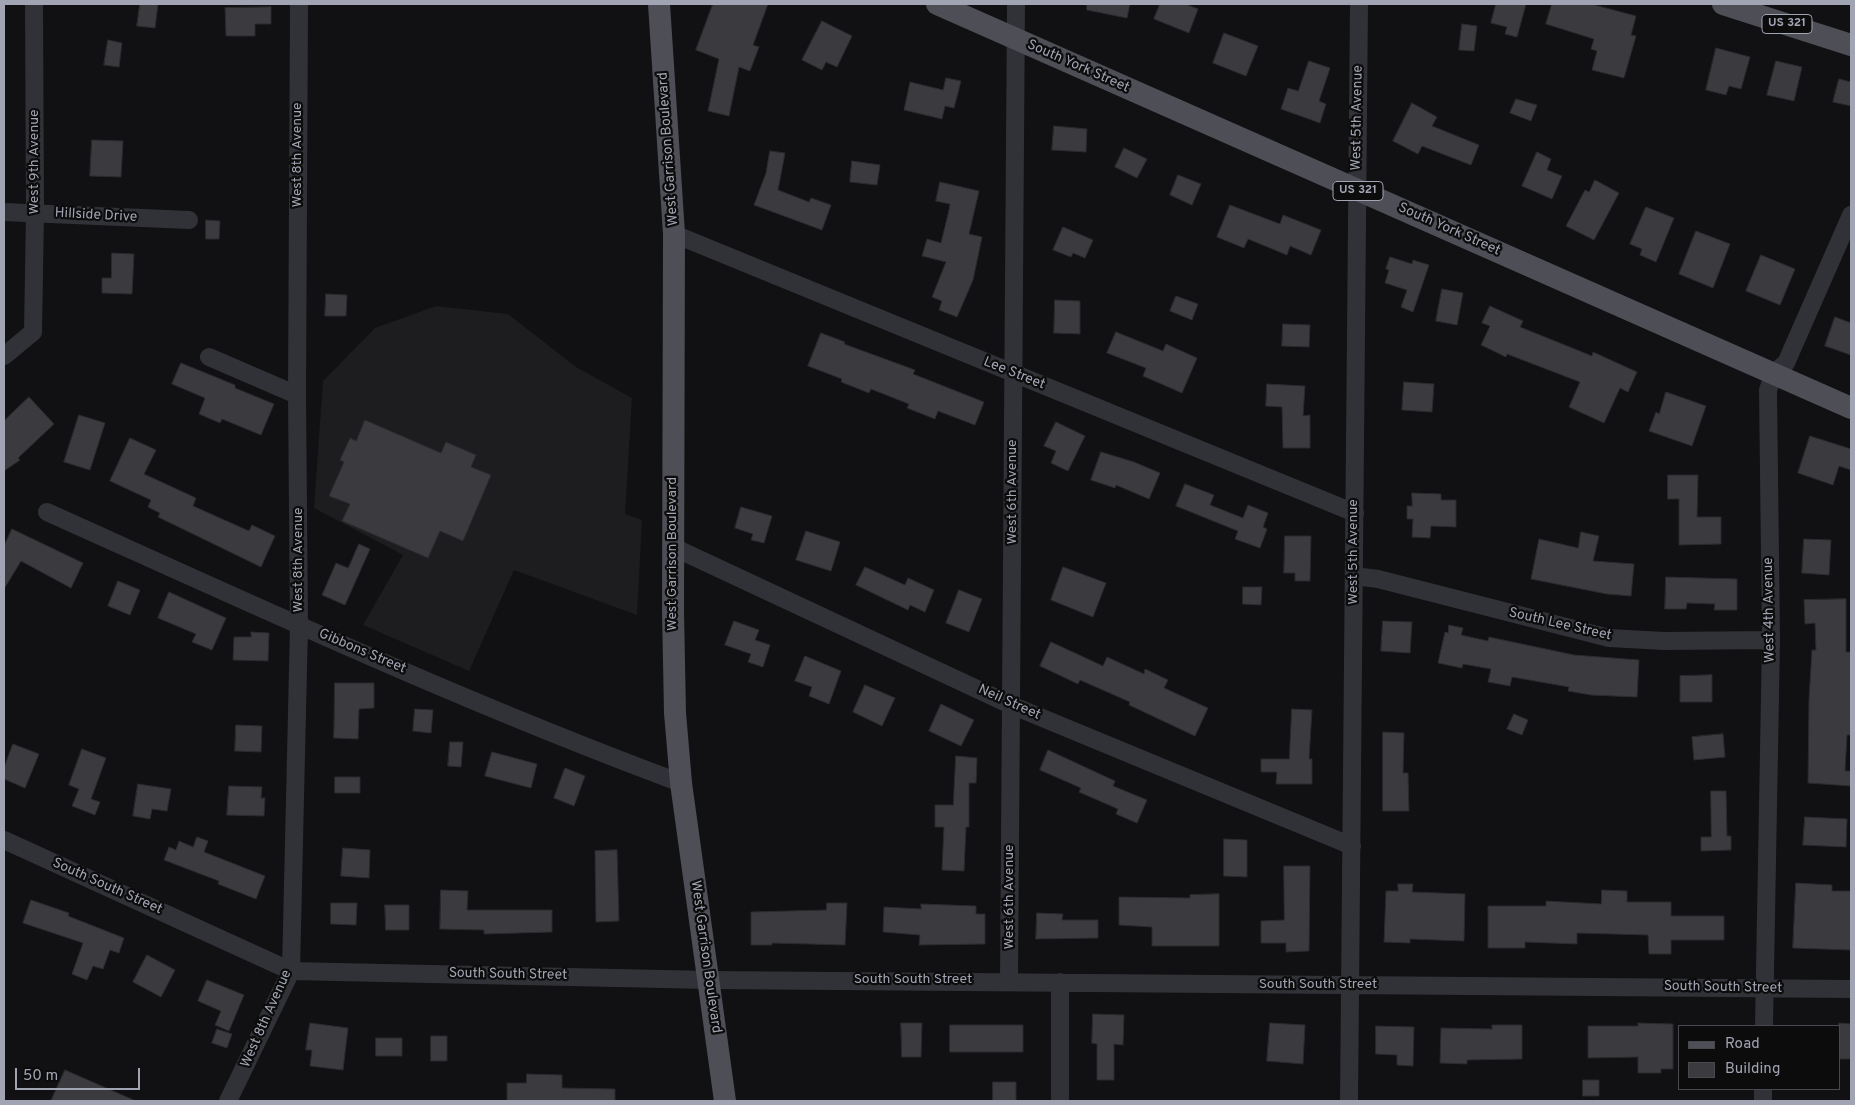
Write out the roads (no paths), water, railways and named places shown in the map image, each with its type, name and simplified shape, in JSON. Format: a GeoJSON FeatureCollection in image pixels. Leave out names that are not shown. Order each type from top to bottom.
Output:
{"type":"FeatureCollection","features":[{"type":"Feature","properties":{"kind":"main road","name":"West Garrison Boulevard"},"geometry":{"type":"LineString","coordinates":[[660,4],[674,234],[673,679],[681,783],[726,1101]]}},
{"type":"Feature","properties":{"kind":"main road","name":"South York Street"},"geometry":{"type":"LineString","coordinates":[[937,4],[1851,408]]}},
{"type":"Feature","properties":{"kind":"main road","name":"US 321"},"geometry":{"type":"LineString","coordinates":[[1723,4],[1851,45]]}},
{"type":"Feature","properties":{"kind":"street","name":"West 9th Avenue"},"geometry":{"type":"LineString","coordinates":[[4,356],[33,332],[35,213],[34,4]]}},
{"type":"Feature","properties":{"kind":"street","name":"West 8th Avenue"},"geometry":{"type":"LineString","coordinates":[[228,1101],[291,971],[299,626],[297,395],[299,4]]}},
{"type":"Feature","properties":{"kind":"street","name":"West 6th Avenue"},"geometry":{"type":"LineString","coordinates":[[1009,980],[1016,4]]}},
{"type":"Feature","properties":{"kind":"street","name":"West 5th Avenue"},"geometry":{"type":"LineString","coordinates":[[1350,1101],[1359,4]]}},
{"type":"Feature","properties":{"kind":"street","name":"Hillside Drive"},"geometry":{"type":"LineString","coordinates":[[4,212],[189,220]]}},
{"type":"Feature","properties":{"kind":"street","name":"West 4th Avenue"},"geometry":{"type":"LineString","coordinates":[[1764,1025],[1771,640],[1768,390],[1774,373],[1786,363],[1851,215]]}},
{"type":"Feature","properties":{"kind":"street","name":"Lee Street"},"geometry":{"type":"LineString","coordinates":[[674,234],[1354,513]]}},
{"type":"Feature","properties":{"kind":"street"},"geometry":{"type":"LineString","coordinates":[[209,357],[297,395]]}},
{"type":"Feature","properties":{"kind":"street","name":"Gibbons Street"},"geometry":{"type":"LineString","coordinates":[[47,512],[299,626],[589,749],[681,783]]}},
{"type":"Feature","properties":{"kind":"street","name":"Neil Street"},"geometry":{"type":"LineString","coordinates":[[673,547],[1011,705],[1352,846]]}},
{"type":"Feature","properties":{"kind":"street","name":"South Lee Street"},"geometry":{"type":"LineString","coordinates":[[1354,576],[1378,579],[1609,638],[1664,641],[1771,640]]}},
{"type":"Feature","properties":{"kind":"street","name":"South South Street"},"geometry":{"type":"LineString","coordinates":[[4,840],[291,971],[709,980],[1009,980],[1851,989]]}},
{"type":"Feature","properties":{"kind":"street"},"geometry":{"type":"LineString","coordinates":[[1060,982],[1060,1101]]}}]}
